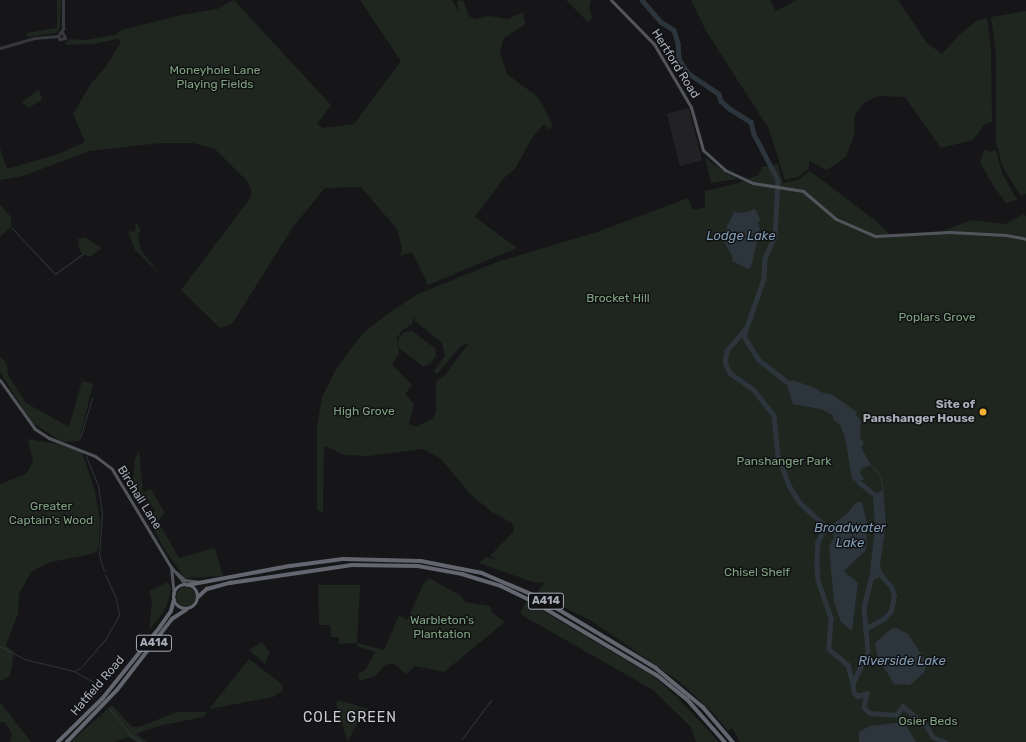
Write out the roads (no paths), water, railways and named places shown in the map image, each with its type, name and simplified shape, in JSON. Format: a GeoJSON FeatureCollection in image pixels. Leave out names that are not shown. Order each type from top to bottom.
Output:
{"type":"FeatureCollection","features":[{"type":"Feature","properties":{"kind":"highway","name":"A414"},"geometry":{"type":"LineString","coordinates":[[187,585],[206,583],[290,566],[365,558],[421,561],[482,573],[538,597],[661,672],[703,707],[733,742]]}},
{"type":"Feature","properties":{"kind":"highway","name":"A414"},"geometry":{"type":"LineString","coordinates":[[198,597],[207,589],[230,583],[352,565],[418,566],[469,575],[508,589],[536,603],[657,675],[687,699],[725,742]]}},
{"type":"Feature","properties":{"kind":"highway"},"geometry":{"type":"LineString","coordinates":[[187,585],[197,591],[198,597],[194,606],[186,610],[179,607],[174,600],[174,595],[177,589],[187,585]]}},
{"type":"Feature","properties":{"kind":"highway","name":"Hatfield Road"},"geometry":{"type":"LineString","coordinates":[[58,742],[106,695],[166,618],[174,600]]}},
{"type":"Feature","properties":{"kind":"highway","name":"Hatfield Road"},"geometry":{"type":"LineString","coordinates":[[67,742],[113,695],[172,619],[186,610]]}},
{"type":"Feature","properties":{"kind":"main road","name":"Hertford Road"},"geometry":{"type":"LineString","coordinates":[[611,0],[643,30],[670,69],[694,113],[703,150],[713,162],[735,176],[753,184],[806,192],[836,219],[874,236],[950,232],[1006,235],[1026,239]]}},
{"type":"Feature","properties":{"kind":"main road","name":"Birchall Lane"},"geometry":{"type":"LineString","coordinates":[[0,380],[35,429],[49,438],[81,450],[104,462],[119,478],[172,568],[187,585]]}},
{"type":"Feature","properties":{"kind":"main road","name":"Birchall Lane"},"geometry":{"type":"LineString","coordinates":[[172,568],[174,595]]}},
{"type":"Feature","properties":{"kind":"main road"},"geometry":{"type":"LineString","coordinates":[[172,568],[185,580],[206,583]]}},
{"type":"Feature","properties":{"kind":"street"},"geometry":{"type":"LineString","coordinates":[[0,48],[35,38],[58,36],[60,39],[65,38],[62,32],[63,0]]}},
{"type":"Feature","properties":{"kind":"street"},"geometry":{"type":"LineString","coordinates":[[58,36],[62,32]]}},
{"type":"Feature","properties":{"kind":"water","name":"Lodge Lake"},"geometry":{"type":"Polygon","coordinates":[[[755,209],[761,221],[758,221],[760,230],[751,267],[748,269],[732,261],[733,258],[722,238],[734,212],[743,213],[755,209]]]}},
{"type":"Feature","properties":{"kind":"water"},"geometry":{"type":"Polygon","coordinates":[[[793,380],[817,389],[823,393],[831,394],[857,412],[856,415],[861,421],[860,437],[864,444],[861,447],[871,465],[861,469],[860,473],[864,480],[854,481],[852,478],[845,438],[841,426],[833,419],[833,415],[820,409],[793,404],[786,382],[793,380]]]}},
{"type":"Feature","properties":{"kind":"water"},"geometry":{"type":"Polygon","coordinates":[[[883,490],[886,523],[880,565],[883,576],[869,581],[875,526],[873,496],[883,490]]]}},
{"type":"Feature","properties":{"kind":"water","name":"Broadwater Lake"},"geometry":{"type":"Polygon","coordinates":[[[862,502],[867,523],[866,550],[844,571],[858,583],[852,631],[841,622],[834,602],[829,547],[834,537],[830,526],[847,514],[855,503],[862,502]]]}},
{"type":"Feature","properties":{"kind":"water","name":"Riverside Lake"},"geometry":{"type":"Polygon","coordinates":[[[896,628],[908,634],[927,663],[924,673],[910,685],[894,684],[878,658],[875,643],[891,629],[896,628]]]}},
{"type":"Feature","properties":{"kind":"water"},"geometry":{"type":"Polygon","coordinates":[[[904,722],[916,742],[859,742],[859,732],[869,726],[904,722]]]}},
{"type":"Feature","properties":{"kind":"waterway"},"geometry":{"type":"LineString","coordinates":[[642,0],[661,22],[674,30],[678,43],[679,59],[688,73],[719,94],[721,101],[730,109],[751,122],[754,134],[778,180],[775,236],[765,258],[764,279],[744,336],[759,360],[790,384]]}},
{"type":"Feature","properties":{"kind":"waterway"},"geometry":{"type":"LineString","coordinates":[[11,227],[55,274],[84,253]]}},
{"type":"Feature","properties":{"kind":"waterway"},"geometry":{"type":"LineString","coordinates":[[745,330],[727,351],[725,362],[730,373],[754,390],[774,416],[778,456],[790,487],[800,503],[822,523],[824,531],[818,542],[817,563],[818,580],[831,618],[829,649],[848,665],[853,684]]}},
{"type":"Feature","properties":{"kind":"waterway"},"geometry":{"type":"LineString","coordinates":[[80,438],[92,398]]}},
{"type":"Feature","properties":{"kind":"waterway"},"geometry":{"type":"LineString","coordinates":[[86,456],[98,485],[102,513],[99,555],[104,571]]}},
{"type":"Feature","properties":{"kind":"waterway"},"geometry":{"type":"LineString","coordinates":[[871,465],[880,475],[883,490]]}},
{"type":"Feature","properties":{"kind":"waterway"},"geometry":{"type":"LineString","coordinates":[[858,477],[859,482],[879,498]]}},
{"type":"Feature","properties":{"kind":"waterway"},"geometry":{"type":"LineString","coordinates":[[865,629],[883,619],[891,611],[894,596],[891,587],[879,573]]}},
{"type":"Feature","properties":{"kind":"waterway"},"geometry":{"type":"LineString","coordinates":[[82,666],[105,640],[119,615],[116,598],[105,574]]}},
{"type":"Feature","properties":{"kind":"waterway"},"geometry":{"type":"LineString","coordinates":[[872,576],[864,607],[868,652],[853,684],[854,693],[858,696],[867,693],[864,707],[870,713],[896,715],[903,706],[928,728],[933,737],[945,742]]}},
{"type":"Feature","properties":{"kind":"waterway"},"geometry":{"type":"LineString","coordinates":[[0,646],[24,659],[74,671]]}},
{"type":"Feature","properties":{"kind":"waterway"},"geometry":{"type":"LineString","coordinates":[[80,668],[74,671],[98,685],[100,691]]}},
{"type":"Feature","properties":{"kind":"waterway"},"geometry":{"type":"LineString","coordinates":[[462,739],[491,700]]}},
{"type":"Feature","properties":{"kind":"waterway"},"geometry":{"type":"LineString","coordinates":[[109,708],[132,736],[141,742]]}},
{"type":"Feature","properties":{"kind":"place","name":"Site of Panshanger House"},"geometry":{"type":"Point","coordinates":[983,412]}},
{"type":"Feature","properties":{"kind":"district","name":"COLE GREEN"},"geometry":{"type":"Point","coordinates":[350,718]}},
{"type":"Feature","properties":{"kind":"park label","name":"Moneyhole Lane Playing Fields"},"geometry":{"type":"Point","coordinates":[215,78]}},
{"type":"Feature","properties":{"kind":"park label","name":"Brocket Hill"},"geometry":{"type":"Point","coordinates":[618,299]}},
{"type":"Feature","properties":{"kind":"park label","name":"Poplars Grove"},"geometry":{"type":"Point","coordinates":[937,318]}},
{"type":"Feature","properties":{"kind":"park label","name":"High Grove"},"geometry":{"type":"Point","coordinates":[364,412]}},
{"type":"Feature","properties":{"kind":"park label","name":"Panshanger Park"},"geometry":{"type":"Point","coordinates":[784,462]}},
{"type":"Feature","properties":{"kind":"park label","name":"Greater Captain's Wood"},"geometry":{"type":"Point","coordinates":[51,514]}},
{"type":"Feature","properties":{"kind":"park label","name":"Chisel Shelf"},"geometry":{"type":"Point","coordinates":[757,573]}},
{"type":"Feature","properties":{"kind":"park label","name":"Warbleton's Plantation"},"geometry":{"type":"Point","coordinates":[442,628]}},
{"type":"Feature","properties":{"kind":"park label","name":"Osier Beds"},"geometry":{"type":"Point","coordinates":[928,722]}}]}
